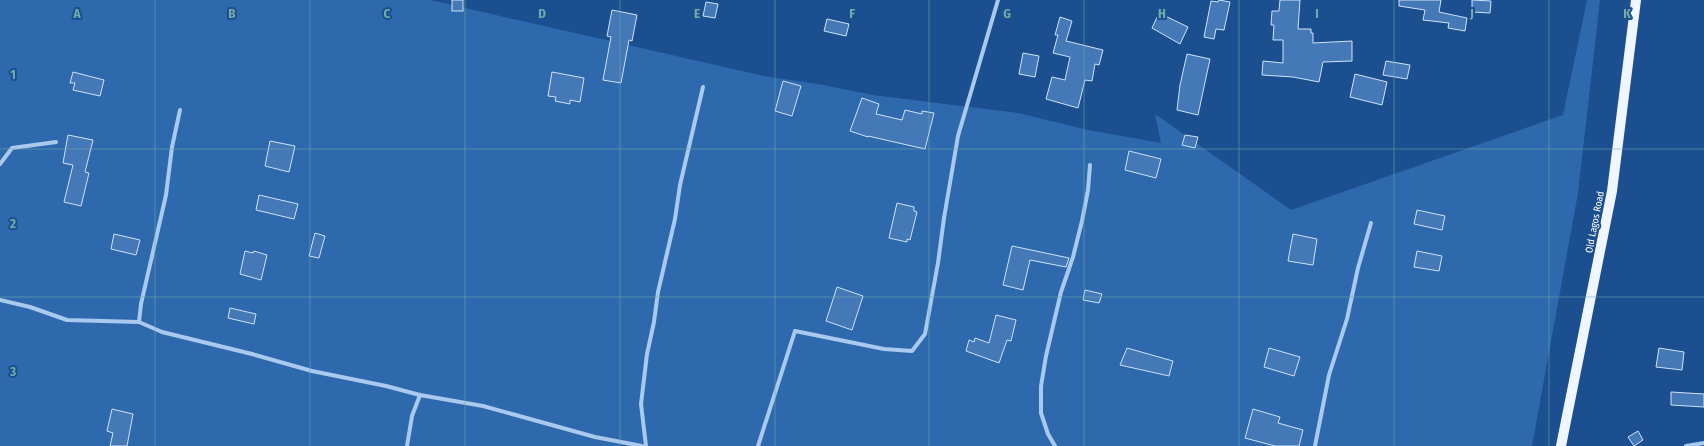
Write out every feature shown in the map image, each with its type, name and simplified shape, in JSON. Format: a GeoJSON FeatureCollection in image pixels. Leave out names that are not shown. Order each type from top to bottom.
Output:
{"type":"FeatureCollection","features":[{"type":"Feature","properties":{"kind":"main road","name":"Old Lagos Road"},"geometry":{"type":"LineString","coordinates":[[1561,446],[1612,191],[1636,0]]}},
{"type":"Feature","properties":{"kind":"street"},"geometry":{"type":"LineString","coordinates":[[758,446],[795,331],[884,349],[912,351],[925,334],[958,136],[998,0]]}},
{"type":"Feature","properties":{"kind":"street"},"geometry":{"type":"LineString","coordinates":[[646,446],[641,404],[647,354],[654,322],[658,292],[675,219],[680,185],[703,87]]}},
{"type":"Feature","properties":{"kind":"street"},"geometry":{"type":"LineString","coordinates":[[139,322],[141,304],[166,195],[172,147],[180,110]]}},
{"type":"Feature","properties":{"kind":"street"},"geometry":{"type":"LineString","coordinates":[[0,164],[12,148],[56,142]]}},
{"type":"Feature","properties":{"kind":"street"},"geometry":{"type":"LineString","coordinates":[[1054,446],[1040,413],[1041,386],[1046,356],[1061,292],[1073,257],[1082,221],[1088,190],[1090,165]]}},
{"type":"Feature","properties":{"kind":"street"},"geometry":{"type":"LineString","coordinates":[[1315,446],[1329,375],[1347,320],[1358,268],[1371,223]]}},
{"type":"Feature","properties":{"kind":"street"},"geometry":{"type":"LineString","coordinates":[[0,300],[30,307],[67,320],[139,322],[162,332],[252,354],[312,371],[386,386],[420,395],[483,406],[595,437],[642,446]]}},
{"type":"Feature","properties":{"kind":"street"},"geometry":{"type":"LineString","coordinates":[[407,446],[412,416],[420,395]]}},
{"type":"Feature","properties":{"kind":"street"},"geometry":{"type":"LineString","coordinates":[[1686,446],[1704,443]]}},
{"type":"Feature","properties":{"kind":"shaded area"},"geometry":{"type":"Polygon","coordinates":[[[0,0],[430,0],[764,76],[823,85],[873,95],[1018,113],[1088,130],[1161,143],[1155,114],[1291,210],[1563,115],[1587,0],[1600,0],[1578,193],[1532,446],[0,446],[0,0]]]}},
{"type":"Feature","properties":{"kind":"building"},"geometry":{"type":"Polygon","coordinates":[[[452,0],[463,0],[463,11],[452,11],[452,0]]]}},
{"type":"Feature","properties":{"kind":"building"},"geometry":{"type":"Polygon","coordinates":[[[1219,0],[1230,2],[1224,30],[1216,29],[1214,39],[1204,37],[1211,1],[1218,2],[1219,0]]]}},
{"type":"Feature","properties":{"kind":"building"},"geometry":{"type":"Polygon","coordinates":[[[1280,0],[1300,0],[1298,29],[1311,29],[1311,33],[1313,33],[1313,43],[1352,41],[1352,61],[1323,62],[1319,82],[1293,77],[1262,75],[1263,61],[1283,63],[1283,40],[1273,40],[1274,25],[1271,25],[1272,11],[1279,11],[1280,0]]]}},
{"type":"Feature","properties":{"kind":"building"},"geometry":{"type":"Polygon","coordinates":[[[1399,0],[1441,0],[1439,12],[1467,18],[1465,31],[1448,28],[1449,23],[1423,20],[1425,10],[1399,6],[1399,0]]]}},
{"type":"Feature","properties":{"kind":"building"},"geometry":{"type":"Polygon","coordinates":[[[1472,0],[1491,1],[1490,13],[1472,12],[1472,0]]]}},
{"type":"Feature","properties":{"kind":"building"},"geometry":{"type":"Polygon","coordinates":[[[706,2],[718,4],[715,18],[703,16],[706,2]]]}},
{"type":"Feature","properties":{"kind":"building"},"geometry":{"type":"Polygon","coordinates":[[[612,10],[637,15],[632,41],[629,40],[621,83],[603,80],[611,37],[607,36],[612,10]]]}},
{"type":"Feature","properties":{"kind":"building"},"geometry":{"type":"Polygon","coordinates":[[[1159,13],[1188,27],[1180,44],[1152,28],[1159,13]]]}},
{"type":"Feature","properties":{"kind":"building"},"geometry":{"type":"Polygon","coordinates":[[[1060,17],[1072,21],[1066,41],[1103,50],[1099,65],[1095,64],[1092,81],[1085,80],[1078,108],[1046,99],[1052,77],[1065,80],[1070,57],[1053,53],[1058,35],[1055,35],[1060,17]]]}},
{"type":"Feature","properties":{"kind":"building"},"geometry":{"type":"Polygon","coordinates":[[[827,19],[849,24],[846,36],[824,31],[827,19]]]}},
{"type":"Feature","properties":{"kind":"building"},"geometry":{"type":"Polygon","coordinates":[[[1023,53],[1039,56],[1035,77],[1019,74],[1023,53]]]}},
{"type":"Feature","properties":{"kind":"building"},"geometry":{"type":"Polygon","coordinates":[[[1187,54],[1210,59],[1198,115],[1177,110],[1180,85],[1187,54]]]}},
{"type":"Feature","properties":{"kind":"building"},"geometry":{"type":"Polygon","coordinates":[[[1386,61],[1410,65],[1407,79],[1383,75],[1386,61]]]}},
{"type":"Feature","properties":{"kind":"building"},"geometry":{"type":"Polygon","coordinates":[[[73,72],[104,80],[100,96],[73,90],[75,83],[70,83],[73,72]]]}},
{"type":"Feature","properties":{"kind":"building"},"geometry":{"type":"Polygon","coordinates":[[[552,72],[584,78],[580,102],[570,100],[570,104],[555,101],[556,97],[548,96],[552,72]]]}},
{"type":"Feature","properties":{"kind":"building"},"geometry":{"type":"Polygon","coordinates":[[[1355,74],[1387,82],[1382,105],[1350,97],[1355,74]]]}},
{"type":"Feature","properties":{"kind":"building"},"geometry":{"type":"Polygon","coordinates":[[[783,81],[801,86],[792,116],[775,111],[783,81]]]}},
{"type":"Feature","properties":{"kind":"building"},"geometry":{"type":"Polygon","coordinates":[[[862,98],[879,104],[876,114],[902,120],[905,110],[922,114],[922,111],[934,113],[925,149],[868,137],[850,131],[862,98]]]}},
{"type":"Feature","properties":{"kind":"building"},"geometry":{"type":"Polygon","coordinates":[[[68,135],[93,140],[85,172],[89,173],[81,206],[64,202],[73,165],[63,163],[68,135]]]}},
{"type":"Feature","properties":{"kind":"building"},"geometry":{"type":"Polygon","coordinates":[[[1185,135],[1198,137],[1195,148],[1182,145],[1185,135]]]}},
{"type":"Feature","properties":{"kind":"building"},"geometry":{"type":"Polygon","coordinates":[[[270,141],[295,146],[289,172],[265,166],[270,141]]]}},
{"type":"Feature","properties":{"kind":"building"},"geometry":{"type":"Polygon","coordinates":[[[1129,151],[1161,159],[1156,178],[1125,170],[1129,151]]]}},
{"type":"Feature","properties":{"kind":"building"},"geometry":{"type":"Polygon","coordinates":[[[259,195],[298,204],[294,219],[256,210],[259,195]]]}},
{"type":"Feature","properties":{"kind":"building"},"geometry":{"type":"Polygon","coordinates":[[[897,203],[914,207],[914,211],[917,212],[910,240],[907,239],[907,242],[889,238],[897,203]]]}},
{"type":"Feature","properties":{"kind":"building"},"geometry":{"type":"Polygon","coordinates":[[[1417,210],[1445,216],[1442,230],[1414,224],[1417,210]]]}},
{"type":"Feature","properties":{"kind":"building"},"geometry":{"type":"Polygon","coordinates":[[[315,233],[325,236],[319,258],[309,256],[315,233]]]}},
{"type":"Feature","properties":{"kind":"building"},"geometry":{"type":"Polygon","coordinates":[[[114,234],[140,240],[136,255],[111,249],[114,234]]]}},
{"type":"Feature","properties":{"kind":"building"},"geometry":{"type":"Polygon","coordinates":[[[1293,234],[1317,239],[1313,265],[1288,261],[1293,234]]]}},
{"type":"Feature","properties":{"kind":"building"},"geometry":{"type":"Polygon","coordinates":[[[1012,246],[1069,258],[1066,267],[1030,260],[1023,290],[1003,285],[1012,246]]]}},
{"type":"Feature","properties":{"kind":"building"},"geometry":{"type":"Polygon","coordinates":[[[245,251],[253,253],[254,251],[267,255],[261,280],[240,274],[245,251]]]}},
{"type":"Feature","properties":{"kind":"building"},"geometry":{"type":"Polygon","coordinates":[[[1417,251],[1442,256],[1439,271],[1414,267],[1417,251]]]}},
{"type":"Feature","properties":{"kind":"building"},"geometry":{"type":"Polygon","coordinates":[[[837,287],[863,296],[852,330],[826,321],[837,287]]]}},
{"type":"Feature","properties":{"kind":"building"},"geometry":{"type":"Polygon","coordinates":[[[1085,290],[1102,294],[1099,303],[1083,300],[1085,290]]]}},
{"type":"Feature","properties":{"kind":"building"},"geometry":{"type":"Polygon","coordinates":[[[230,308],[256,314],[254,324],[228,318],[230,308]]]}},
{"type":"Feature","properties":{"kind":"building"},"geometry":{"type":"Polygon","coordinates":[[[996,315],[1016,320],[1011,341],[1007,340],[999,363],[966,351],[969,340],[974,342],[975,338],[989,343],[996,315]]]}},
{"type":"Feature","properties":{"kind":"building"},"geometry":{"type":"Polygon","coordinates":[[[1127,348],[1173,361],[1169,376],[1120,365],[1127,348]]]}},
{"type":"Feature","properties":{"kind":"building"},"geometry":{"type":"Polygon","coordinates":[[[1269,348],[1300,357],[1294,376],[1264,367],[1269,348]]]}},
{"type":"Feature","properties":{"kind":"building"},"geometry":{"type":"Polygon","coordinates":[[[1659,348],[1684,352],[1682,370],[1656,367],[1659,348]]]}},
{"type":"Feature","properties":{"kind":"building"},"geometry":{"type":"Polygon","coordinates":[[[1671,392],[1704,394],[1704,407],[1671,405],[1671,392]]]}},
{"type":"Feature","properties":{"kind":"building"},"geometry":{"type":"Polygon","coordinates":[[[112,409],[133,414],[127,446],[110,446],[113,433],[107,431],[112,409]]]}},
{"type":"Feature","properties":{"kind":"building"},"geometry":{"type":"Polygon","coordinates":[[[1253,409],[1280,417],[1278,423],[1303,430],[1299,446],[1275,446],[1245,438],[1253,409]]]}},
{"type":"Feature","properties":{"kind":"building"},"geometry":{"type":"Polygon","coordinates":[[[1638,431],[1643,440],[1634,446],[1628,437],[1638,431]]]}}]}
